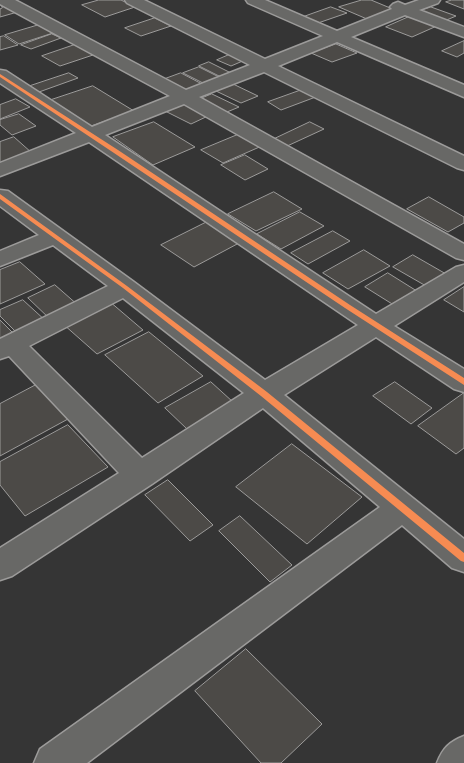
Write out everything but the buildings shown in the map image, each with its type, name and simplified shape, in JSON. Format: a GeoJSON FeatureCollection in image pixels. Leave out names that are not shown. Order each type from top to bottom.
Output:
{"type":"FeatureCollection","features":[{"type":"Feature","properties":{"kind":"street"},"geometry":{"type":"LineString","coordinates":[[4,0],[185,97],[464,253]]}},
{"type":"Feature","properties":{"kind":"street"},"geometry":{"type":"LineString","coordinates":[[132,0],[464,164]]}},
{"type":"Feature","properties":{"kind":"street"},"geometry":{"type":"LineString","coordinates":[[253,0],[464,92]]}},
{"type":"Feature","properties":{"kind":"street"},"geometry":{"type":"LineString","coordinates":[[0,170],[433,0]]}},
{"type":"Feature","properties":{"kind":"street"},"geometry":{"type":"LineString","coordinates":[[387,3],[464,32]]}},
{"type":"Feature","properties":{"kind":"street"},"geometry":{"type":"LineString","coordinates":[[0,75],[92,134],[374,326],[464,382]]}},
{"type":"Feature","properties":{"kind":"street"},"geometry":{"type":"LineString","coordinates":[[0,196],[126,288],[264,394],[464,558]]}},
{"type":"Feature","properties":{"kind":"street"},"geometry":{"type":"LineString","coordinates":[[0,259],[55,236]]}},
{"type":"Feature","properties":{"kind":"street"},"geometry":{"type":"LineString","coordinates":[[3,557],[140,476],[264,394],[464,272]]}},
{"type":"Feature","properties":{"kind":"street"},"geometry":{"type":"LineString","coordinates":[[126,288],[6,347],[140,476]]}},
{"type":"Feature","properties":{"kind":"street"},"geometry":{"type":"LineString","coordinates":[[54,763],[337,557],[401,508]]}},
{"type":"Feature","properties":{"kind":"street"},"geometry":{"type":"LineString","coordinates":[[457,763],[464,756]]}},
{"type":"Feature","properties":{"kind":"cycle path"},"geometry":{"type":"LineString","coordinates":[[0,75],[347,307],[464,382]]}},
{"type":"Feature","properties":{"kind":"cycle path"},"geometry":{"type":"LineString","coordinates":[[0,196],[125,287],[264,394],[464,558]]}}]}
